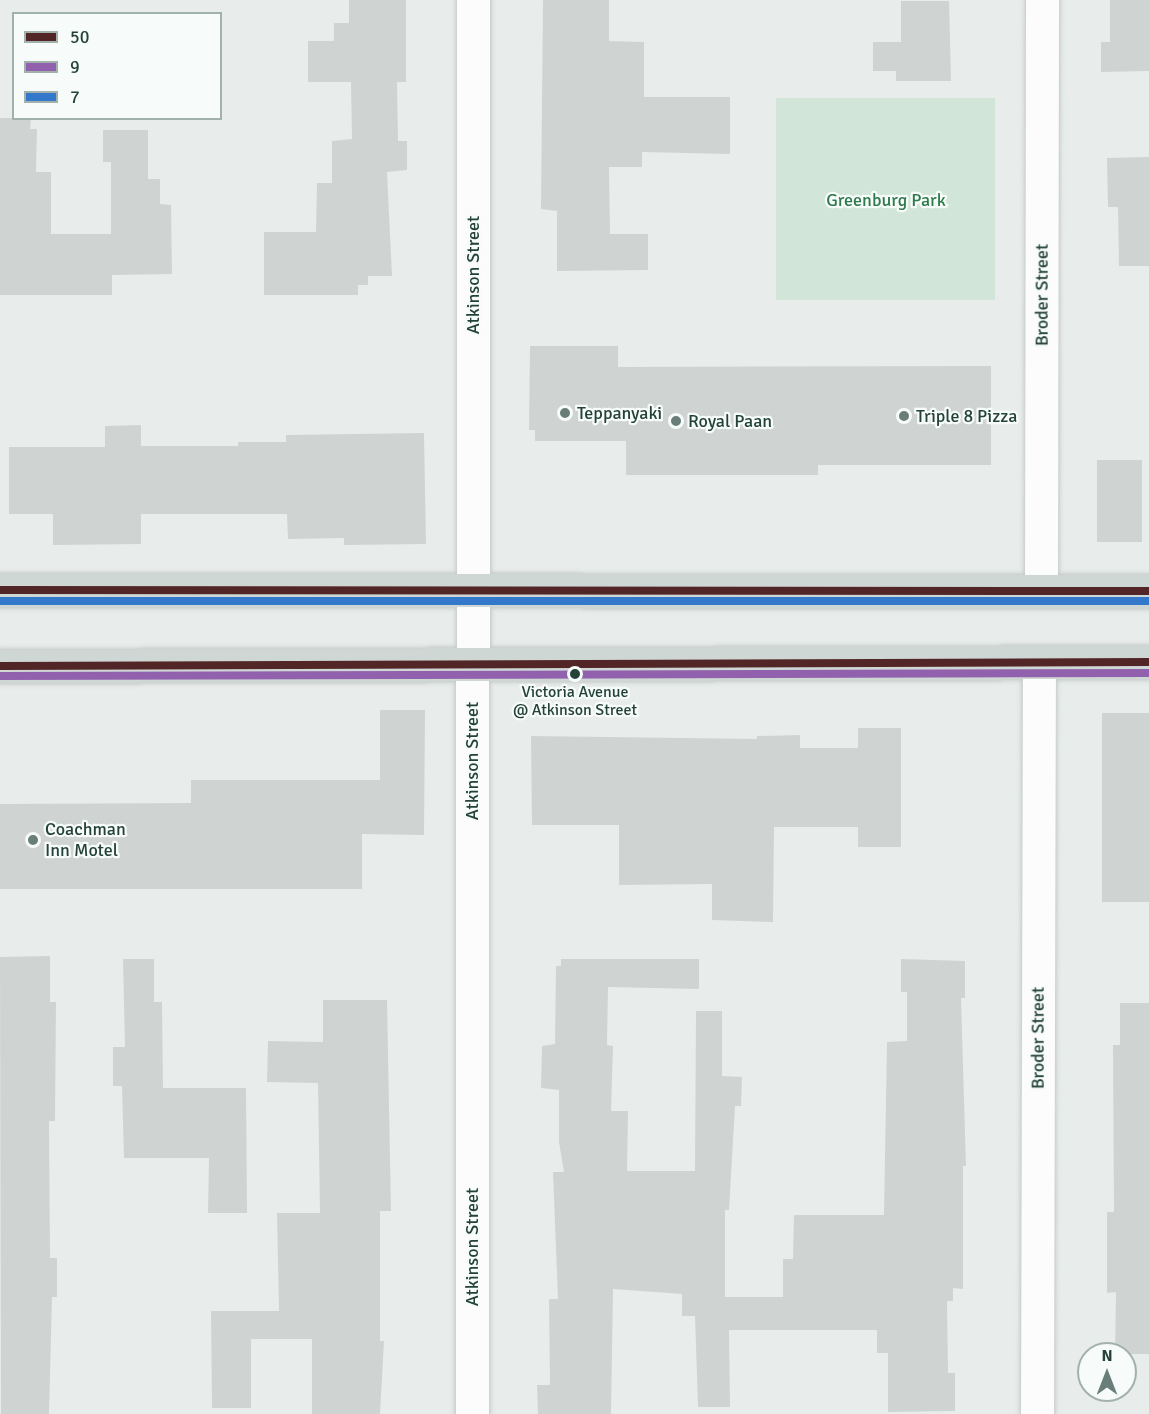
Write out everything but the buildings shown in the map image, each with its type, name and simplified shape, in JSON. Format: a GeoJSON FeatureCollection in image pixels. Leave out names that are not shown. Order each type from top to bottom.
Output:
{"type":"FeatureCollection","features":[{"type":"Feature","properties":{"kind":"main road"},"geometry":{"type":"LineString","coordinates":[[0,590],[1149,591]]}},
{"type":"Feature","properties":{"kind":"main road"},"geometry":{"type":"LineString","coordinates":[[0,666],[1149,662]]}},
{"type":"Feature","properties":{"kind":"street","name":"Atkinson Street"},"geometry":{"type":"LineString","coordinates":[[472,1414],[473,0]]}},
{"type":"Feature","properties":{"kind":"street","name":"Broder Street"},"geometry":{"type":"LineString","coordinates":[[1041,591],[1042,0]]}},
{"type":"Feature","properties":{"kind":"street","name":"Broder Street"},"geometry":{"type":"LineString","coordinates":[[1037,1414],[1039,663]]}},
{"type":"Feature","properties":{"kind":"green space","name":"Greenburg Park"},"geometry":{"type":"Polygon","coordinates":[[[776,98],[995,98],[995,300],[776,300],[776,98]]]}},
{"type":"Feature","properties":{"kind":"transit line","name":"50"},"geometry":{"type":"LineString","coordinates":[[0,590],[1149,591]]}},
{"type":"Feature","properties":{"kind":"transit line","name":"7"},"geometry":{"type":"LineString","coordinates":[[0,601],[1149,601]]}},
{"type":"Feature","properties":{"kind":"transit line","name":"50"},"geometry":{"type":"LineString","coordinates":[[0,666],[1149,662]]}},
{"type":"Feature","properties":{"kind":"transit line","name":"9"},"geometry":{"type":"LineString","coordinates":[[0,676],[1149,673]]}},
{"type":"Feature","properties":{"kind":"place","name":"Teppanyaki"},"geometry":{"type":"Point","coordinates":[565,413]}},
{"type":"Feature","properties":{"kind":"place","name":"Triple 8 Pizza"},"geometry":{"type":"Point","coordinates":[904,416]}},
{"type":"Feature","properties":{"kind":"place","name":"Royal Paan"},"geometry":{"type":"Point","coordinates":[676,421]}},
{"type":"Feature","properties":{"kind":"place","name":"Victoria Avenue @ Atkinson Street"},"geometry":{"type":"Point","coordinates":[575,674]}},
{"type":"Feature","properties":{"kind":"place","name":"Coachman Inn Motel"},"geometry":{"type":"Point","coordinates":[33,840]}}]}
